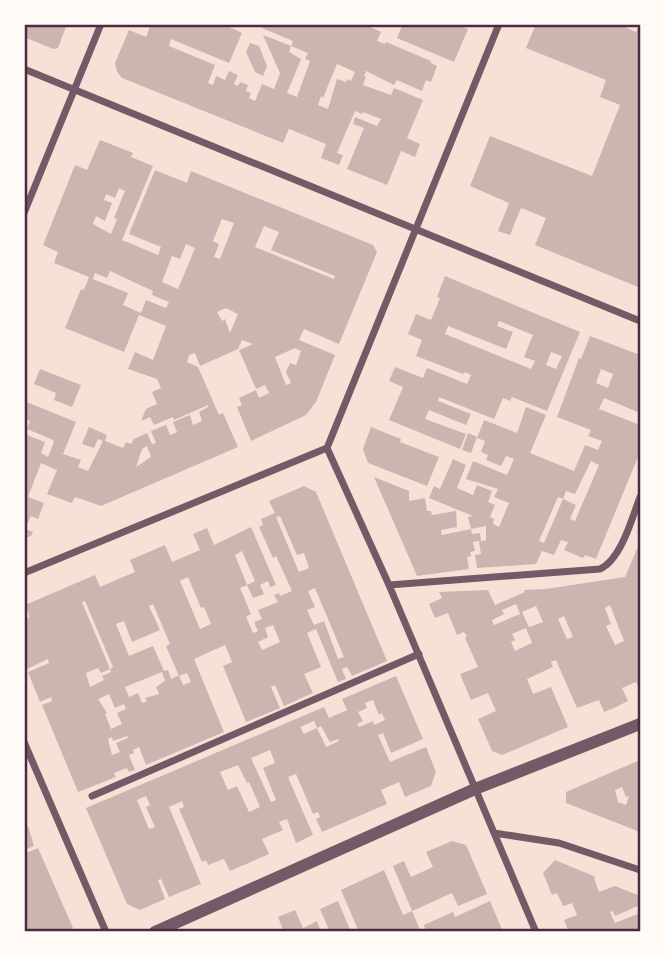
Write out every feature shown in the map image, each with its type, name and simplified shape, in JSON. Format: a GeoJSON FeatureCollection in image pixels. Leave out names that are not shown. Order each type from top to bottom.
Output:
{"type":"FeatureCollection","features":[{"type":"Feature","properties":{"kind":"street"},"geometry":{"type":"LineString","coordinates":[[24,213],[101,24]]}},
{"type":"Feature","properties":{"kind":"street"},"geometry":{"type":"LineString","coordinates":[[24,573],[327,448],[499,24]]}},
{"type":"Feature","properties":{"kind":"street"},"geometry":{"type":"LineString","coordinates":[[24,69],[640,321]]}},
{"type":"Feature","properties":{"kind":"street"},"geometry":{"type":"LineString","coordinates":[[327,448],[389,584],[536,932]]}},
{"type":"Feature","properties":{"kind":"street"},"geometry":{"type":"LineString","coordinates":[[389,584],[600,569],[607,566],[617,553],[640,497]]}},
{"type":"Feature","properties":{"kind":"street"},"geometry":{"type":"LineString","coordinates":[[92,796],[419,654]]}},
{"type":"Feature","properties":{"kind":"street"},"geometry":{"type":"LineString","coordinates":[[155,932],[475,789],[640,724]]}},
{"type":"Feature","properties":{"kind":"street"},"geometry":{"type":"LineString","coordinates":[[24,742],[106,932]]}},
{"type":"Feature","properties":{"kind":"street"},"geometry":{"type":"LineString","coordinates":[[494,833],[559,843],[640,870]]}},
{"type":"Feature","properties":{"kind":"building"},"geometry":{"type":"Polygon","coordinates":[[[24,24],[67,24],[58,48],[53,49],[24,37],[24,24]]]}},
{"type":"Feature","properties":{"kind":"building"},"geometry":{"type":"Polygon","coordinates":[[[151,24],[223,24],[242,33],[229,63],[171,39],[169,46],[215,65],[208,83],[213,85],[216,76],[225,80],[229,71],[238,75],[234,84],[238,86],[240,82],[248,85],[246,91],[251,93],[249,98],[255,101],[262,84],[274,89],[280,73],[263,35],[291,46],[293,41],[262,28],[263,24],[369,24],[368,26],[381,32],[377,41],[386,42],[437,66],[431,82],[426,80],[422,91],[397,80],[394,85],[366,71],[364,76],[363,85],[391,95],[394,88],[423,100],[407,138],[420,144],[415,157],[401,151],[387,185],[347,169],[364,128],[353,124],[355,117],[377,126],[381,119],[355,111],[337,153],[343,155],[339,165],[321,158],[326,144],[289,129],[283,143],[122,78],[115,63],[129,30],[146,37],[151,24]],[[291,46],[289,52],[301,59],[287,93],[297,97],[310,61],[305,59],[308,53],[291,46]],[[337,64],[318,105],[328,109],[337,79],[351,81],[355,72],[337,64]]]}},
{"type":"Feature","properties":{"kind":"building"},"geometry":{"type":"Polygon","coordinates":[[[403,24],[457,24],[468,29],[454,62],[397,38],[403,24]]]}},
{"type":"Feature","properties":{"kind":"building"},"geometry":{"type":"Polygon","coordinates":[[[536,24],[618,24],[636,32],[640,24],[638,287],[535,245],[546,218],[521,208],[510,235],[498,231],[509,203],[470,186],[490,136],[592,176],[620,105],[600,97],[606,80],[526,48],[536,24]]]}},
{"type":"Feature","properties":{"kind":"building"},"geometry":{"type":"Polygon","coordinates":[[[250,43],[259,46],[267,66],[263,76],[255,72],[246,52],[250,43]]]}},
{"type":"Feature","properties":{"kind":"building"},"geometry":{"type":"Polygon","coordinates":[[[100,140],[133,153],[131,157],[153,166],[122,240],[158,255],[161,247],[129,234],[155,170],[187,183],[191,171],[373,245],[377,252],[339,344],[304,329],[299,340],[335,355],[316,402],[306,415],[251,441],[237,407],[242,405],[239,398],[256,390],[259,398],[269,393],[265,385],[256,389],[239,350],[253,344],[242,340],[238,349],[200,366],[195,353],[189,355],[187,362],[198,367],[219,415],[223,413],[238,447],[101,506],[75,497],[72,503],[47,494],[57,470],[41,463],[28,497],[44,503],[38,519],[31,516],[25,529],[33,532],[31,536],[24,538],[24,434],[45,442],[41,453],[48,457],[54,442],[27,429],[30,421],[24,419],[24,401],[76,422],[63,454],[81,460],[78,467],[88,471],[103,441],[98,439],[94,448],[82,444],[89,427],[107,435],[105,441],[123,448],[126,442],[131,444],[134,439],[147,433],[152,444],[156,443],[151,431],[166,425],[170,435],[173,434],[177,432],[173,422],[190,415],[193,425],[202,421],[199,412],[208,407],[154,425],[150,417],[141,421],[146,409],[157,404],[152,392],[161,388],[157,379],[128,369],[135,352],[153,360],[166,326],[139,315],[124,352],[65,328],[81,289],[84,290],[89,277],[54,263],[58,252],[43,245],[75,165],[87,170],[100,140]],[[119,188],[115,198],[106,194],[104,200],[112,203],[105,221],[96,216],[93,224],[111,234],[117,219],[114,218],[125,191],[119,188]],[[222,219],[213,241],[219,244],[214,257],[220,259],[234,223],[222,219]],[[264,226],[255,247],[334,279],[335,276],[271,250],[279,232],[264,226]],[[186,244],[180,259],[172,256],[162,282],[178,289],[195,248],[186,244]],[[110,271],[107,278],[95,273],[93,279],[128,293],[123,305],[141,313],[146,300],[166,308],[169,302],[152,295],[153,291],[110,271]],[[226,308],[217,312],[222,321],[225,319],[230,333],[238,314],[226,308]],[[295,348],[275,357],[286,385],[291,383],[286,372],[290,363],[296,365],[301,351],[295,348]],[[147,446],[142,449],[136,467],[151,457],[147,446]]]}},
{"type":"Feature","properties":{"kind":"building"},"geometry":{"type":"Polygon","coordinates":[[[445,276],[580,332],[547,411],[512,397],[510,401],[503,398],[494,419],[439,397],[438,401],[471,414],[466,425],[429,410],[425,419],[466,434],[460,449],[389,420],[403,387],[389,381],[395,367],[423,378],[427,368],[467,384],[471,375],[416,356],[422,340],[408,334],[416,314],[431,320],[440,298],[437,297],[445,276]],[[499,321],[497,326],[513,332],[506,349],[448,326],[445,334],[531,369],[535,361],[524,357],[533,335],[499,321]],[[551,352],[546,365],[556,369],[562,356],[551,352]]]}},
{"type":"Feature","properties":{"kind":"building"},"geometry":{"type":"Polygon","coordinates":[[[590,336],[640,355],[637,365],[640,366],[640,413],[604,398],[599,409],[640,425],[640,452],[596,559],[585,555],[583,558],[564,550],[568,542],[561,540],[554,555],[542,551],[536,564],[477,568],[475,555],[481,554],[479,542],[486,540],[486,526],[471,529],[468,517],[473,516],[429,498],[434,486],[440,489],[453,459],[466,465],[457,488],[473,495],[477,485],[492,491],[488,502],[495,505],[490,517],[494,519],[493,524],[499,527],[509,503],[494,497],[498,489],[466,479],[473,461],[507,475],[514,459],[506,456],[501,466],[486,460],[488,455],[481,452],[485,441],[477,438],[484,420],[517,433],[526,407],[546,415],[530,453],[574,471],[585,445],[598,450],[602,441],[588,436],[591,430],[557,417],[579,358],[581,359],[590,336]],[[601,369],[596,383],[608,388],[613,374],[601,369]],[[591,461],[575,494],[566,491],[563,499],[576,505],[570,519],[575,521],[599,465],[591,461]],[[558,497],[539,541],[544,543],[563,499],[558,497]]]}},
{"type":"Feature","properties":{"kind":"building"},"geometry":{"type":"Polygon","coordinates":[[[40,369],[81,385],[72,407],[54,400],[56,393],[34,384],[40,369]]]}},
{"type":"Feature","properties":{"kind":"building"},"geometry":{"type":"Polygon","coordinates":[[[371,427],[439,457],[427,486],[368,463],[363,449],[371,427]]]}},
{"type":"Feature","properties":{"kind":"building"},"geometry":{"type":"Polygon","coordinates":[[[468,433],[477,437],[471,453],[462,450],[468,433]]]}},
{"type":"Feature","properties":{"kind":"building"},"geometry":{"type":"Polygon","coordinates":[[[374,477],[409,491],[409,501],[425,498],[427,511],[431,511],[432,515],[456,511],[457,527],[441,530],[442,535],[471,529],[472,534],[480,533],[481,541],[473,542],[475,551],[470,552],[471,556],[467,557],[469,569],[417,576],[374,477]]]}},
{"type":"Feature","properties":{"kind":"building"},"geometry":{"type":"Polygon","coordinates":[[[304,486],[316,492],[387,661],[352,676],[347,667],[342,669],[346,679],[338,682],[316,629],[307,633],[321,667],[304,674],[313,693],[284,706],[275,685],[271,687],[280,708],[246,722],[223,666],[232,662],[225,645],[194,659],[224,732],[146,765],[139,747],[129,755],[135,770],[129,772],[127,768],[114,773],[116,777],[78,792],[42,705],[52,701],[51,697],[40,702],[28,672],[49,663],[48,659],[27,669],[24,664],[24,620],[30,617],[25,605],[95,575],[100,587],[135,572],[130,560],[165,545],[172,562],[200,550],[193,534],[207,528],[214,545],[251,527],[276,585],[270,587],[268,581],[260,585],[264,594],[253,598],[247,585],[240,588],[251,614],[246,617],[253,633],[258,631],[254,622],[262,619],[258,610],[278,602],[274,595],[279,593],[280,596],[292,591],[259,527],[263,525],[261,519],[275,513],[269,501],[304,486]],[[280,516],[276,517],[299,572],[309,568],[304,553],[297,555],[280,516]],[[242,551],[235,555],[247,585],[255,581],[242,551]],[[188,577],[180,581],[200,629],[211,624],[188,577]],[[315,588],[308,591],[315,607],[307,610],[314,625],[324,621],[338,659],[344,657],[315,588]],[[85,601],[82,602],[110,669],[113,667],[85,601]],[[153,604],[149,606],[160,630],[132,642],[124,621],[116,624],[129,656],[153,646],[164,671],[168,670],[171,679],[179,675],[166,646],[170,644],[153,604]],[[273,625],[265,628],[268,637],[258,642],[262,650],[280,642],[273,625]],[[98,668],[86,673],[90,687],[104,680],[102,676],[111,672],[110,669],[101,673],[98,668]],[[162,672],[125,687],[129,697],[138,693],[142,703],[147,701],[145,698],[159,694],[156,687],[165,681],[162,672]],[[187,673],[179,676],[183,685],[191,682],[187,673]],[[109,694],[98,699],[107,713],[105,714],[111,729],[122,724],[117,713],[126,709],[124,704],[115,708],[109,694]],[[127,736],[113,741],[112,737],[108,739],[112,755],[120,752],[116,743],[128,738],[127,736]]]}},
{"type":"Feature","properties":{"kind":"building"},"geometry":{"type":"Polygon","coordinates":[[[640,542],[640,691],[636,682],[622,688],[628,701],[604,712],[599,700],[577,708],[556,660],[551,662],[553,667],[527,679],[533,694],[551,687],[568,727],[502,755],[492,751],[478,719],[496,711],[488,693],[471,700],[460,674],[478,667],[465,638],[467,636],[464,632],[457,635],[448,613],[435,618],[429,604],[442,598],[439,592],[488,590],[495,605],[525,592],[524,590],[625,577],[640,542]],[[516,604],[502,610],[504,614],[492,620],[494,625],[520,614],[516,604]],[[610,605],[605,608],[611,624],[606,626],[615,645],[624,641],[610,605]],[[536,606],[522,612],[529,627],[543,622],[536,606]],[[564,616],[558,619],[567,639],[573,637],[564,616]],[[526,628],[512,634],[515,640],[511,642],[515,651],[532,643],[526,628]]]}},
{"type":"Feature","properties":{"kind":"building"},"geometry":{"type":"Polygon","coordinates":[[[396,676],[423,739],[391,753],[383,733],[378,735],[390,762],[426,747],[436,772],[431,786],[405,797],[399,782],[381,790],[387,804],[322,832],[316,819],[320,817],[318,812],[313,814],[296,774],[288,777],[313,835],[296,843],[287,819],[279,822],[283,830],[262,839],[269,854],[230,871],[224,859],[208,865],[206,860],[202,862],[179,809],[184,807],[182,801],[169,807],[201,884],[169,897],[161,879],[158,880],[165,899],[140,910],[127,904],[86,808],[324,707],[329,718],[347,710],[342,699],[396,676]],[[373,700],[365,703],[367,708],[358,712],[363,721],[357,724],[359,727],[373,721],[374,725],[385,720],[382,713],[379,715],[373,700]],[[314,721],[300,727],[304,734],[317,728],[314,721]],[[321,726],[317,728],[326,747],[339,741],[330,742],[321,726]],[[270,750],[251,758],[271,802],[276,800],[263,768],[275,763],[270,750]],[[238,765],[220,772],[228,790],[237,786],[249,812],[260,807],[238,765]],[[146,796],[137,800],[149,829],[155,827],[146,807],[150,805],[146,796]]]}},
{"type":"Feature","properties":{"kind":"building"},"geometry":{"type":"Polygon","coordinates":[[[640,760],[640,832],[566,803],[566,792],[640,760]],[[622,787],[615,790],[618,802],[626,805],[629,796],[626,797],[622,787]]]}},
{"type":"Feature","properties":{"kind":"building"},"geometry":{"type":"Polygon","coordinates":[[[28,826],[34,846],[24,850],[24,827],[28,826]]]}},
{"type":"Feature","properties":{"kind":"building"},"geometry":{"type":"Polygon","coordinates":[[[452,841],[466,845],[487,894],[458,906],[452,893],[412,911],[393,866],[404,861],[411,877],[433,867],[426,852],[452,841]]]}},
{"type":"Feature","properties":{"kind":"building"},"geometry":{"type":"Polygon","coordinates":[[[38,848],[73,928],[71,932],[24,932],[24,928],[28,927],[24,920],[24,854],[38,848]]]}},
{"type":"Feature","properties":{"kind":"building"},"geometry":{"type":"Polygon","coordinates":[[[555,860],[596,877],[594,878],[599,892],[615,886],[640,896],[640,905],[615,916],[613,911],[610,912],[615,923],[640,913],[640,932],[569,932],[564,920],[577,915],[572,903],[563,906],[557,893],[552,895],[543,873],[555,860]]]}},
{"type":"Feature","properties":{"kind":"building"},"geometry":{"type":"Polygon","coordinates":[[[384,870],[403,915],[412,911],[421,932],[359,932],[341,890],[384,870]]]}},
{"type":"Feature","properties":{"kind":"building"},"geometry":{"type":"Polygon","coordinates":[[[338,901],[351,932],[330,932],[320,909],[338,901]]]}},
{"type":"Feature","properties":{"kind":"building"},"geometry":{"type":"Polygon","coordinates":[[[490,901],[503,932],[426,932],[424,925],[453,912],[455,917],[490,901]]]}},
{"type":"Feature","properties":{"kind":"building"},"geometry":{"type":"Polygon","coordinates":[[[295,910],[303,928],[317,921],[321,932],[284,932],[278,917],[295,910]]]}}]}
